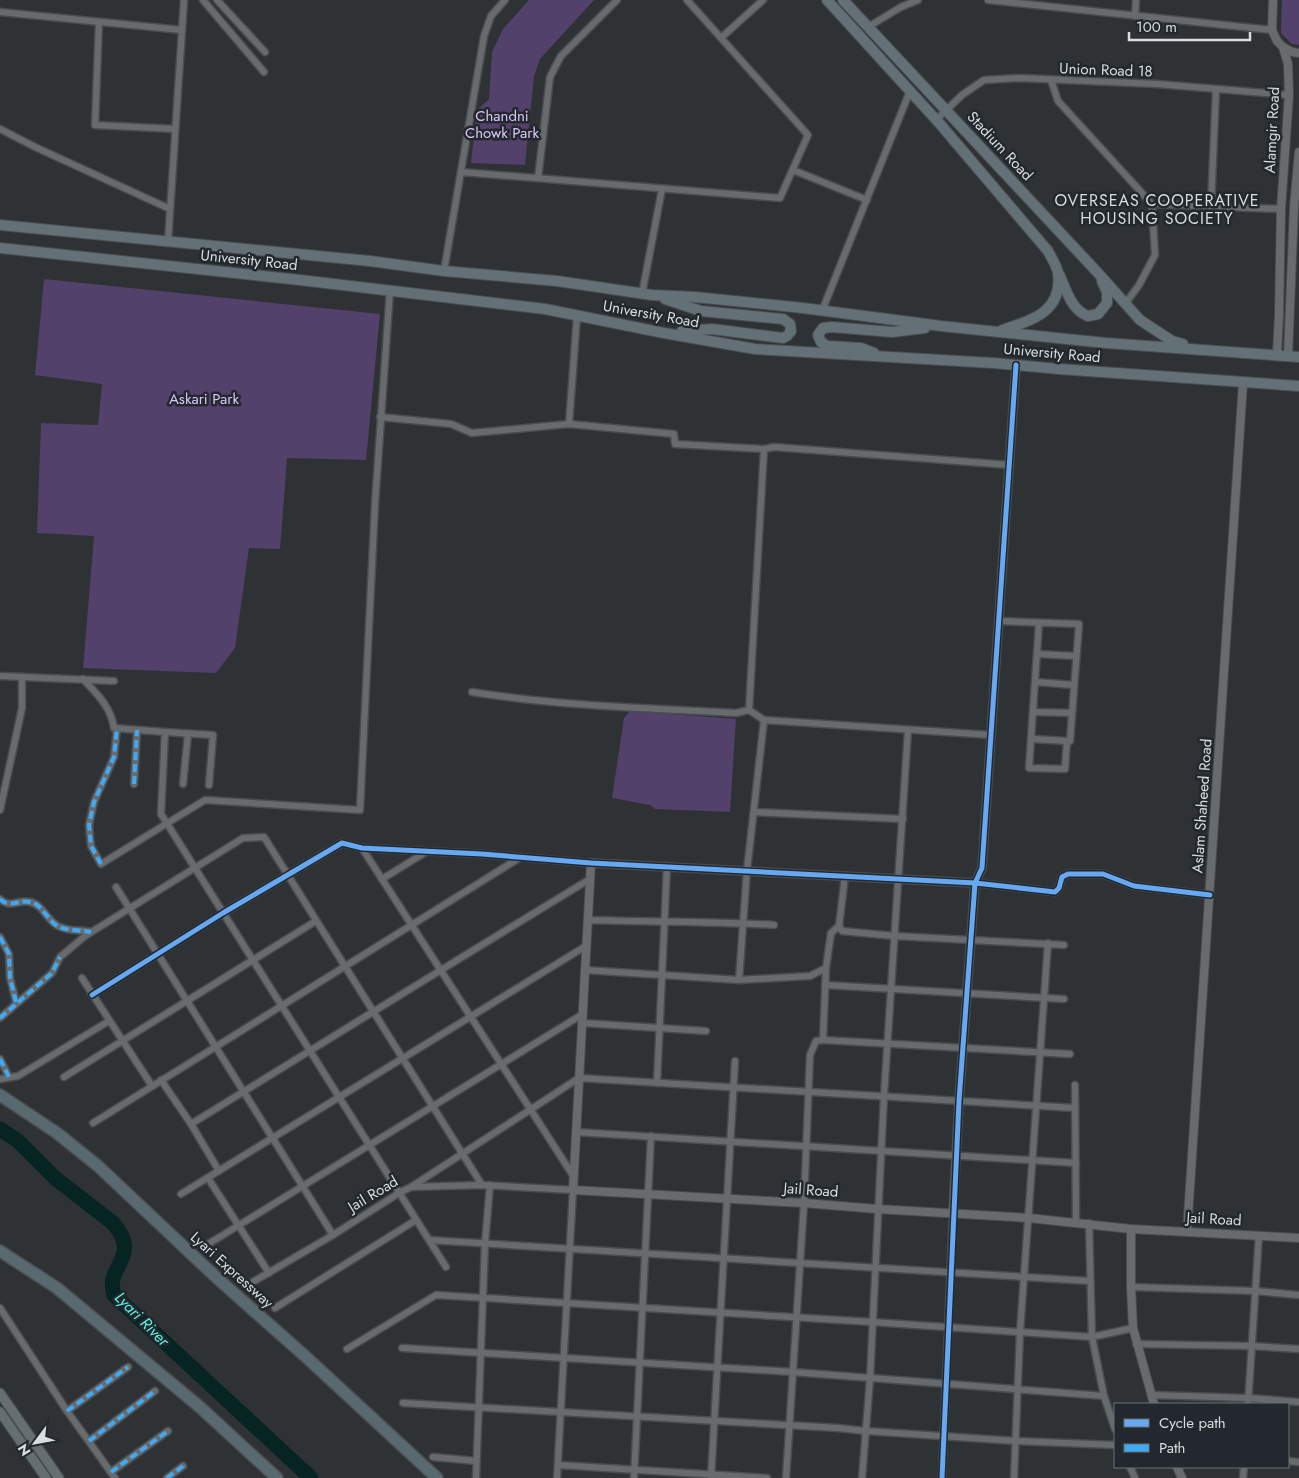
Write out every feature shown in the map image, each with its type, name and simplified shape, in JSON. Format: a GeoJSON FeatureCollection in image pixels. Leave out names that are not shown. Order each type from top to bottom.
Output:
{"type":"FeatureCollection","features":[{"type":"Feature","properties":{"kind":"highway","name":"Lyari Expressway"},"geometry":{"type":"LineString","coordinates":[[0,1095],[50,1128],[98,1166],[218,1279],[305,1356],[436,1478]]}},
{"type":"Feature","properties":{"kind":"highway"},"geometry":{"type":"LineString","coordinates":[[0,1251],[64,1295],[201,1408],[276,1478]]}},
{"type":"Feature","properties":{"kind":"main road","name":"Stadium Road"},"geometry":{"type":"LineString","coordinates":[[827,0],[936,120],[1048,251],[1072,302],[1082,314],[1088,316],[1098,314],[1107,304],[1107,292],[1098,273]]}},
{"type":"Feature","properties":{"kind":"main road","name":"Stadium Road"},"geometry":{"type":"LineString","coordinates":[[843,0],[1140,320],[1172,341],[1213,351]]}},
{"type":"Feature","properties":{"kind":"main road","name":"University Road"},"geometry":{"type":"LineString","coordinates":[[0,225],[370,261],[444,272],[558,281],[647,294],[694,297],[1106,343],[1294,357]]}},
{"type":"Feature","properties":{"kind":"main road","name":"University Road"},"geometry":{"type":"LineString","coordinates":[[0,248],[390,290],[545,309],[755,349],[1016,365],[1299,386]]}},
{"type":"Feature","properties":{"kind":"main road"},"geometry":{"type":"LineString","coordinates":[[996,331],[1035,318],[1048,310],[1057,295],[1058,272]]}},
{"type":"Feature","properties":{"kind":"main road"},"geometry":{"type":"LineString","coordinates":[[647,294],[701,311],[783,319],[790,324],[791,330],[783,338],[712,329],[664,333]]}},
{"type":"Feature","properties":{"kind":"main road"},"geometry":{"type":"LineString","coordinates":[[889,358],[861,348],[826,346],[821,342],[818,335],[823,328],[832,327],[892,332],[941,326]]}},
{"type":"Feature","properties":{"kind":"main road"},"geometry":{"type":"LineString","coordinates":[[0,1393],[59,1478]]}},
{"type":"Feature","properties":{"kind":"main road"},"geometry":{"type":"LineString","coordinates":[[0,1412],[46,1478]]}},
{"type":"Feature","properties":{"kind":"street"},"geometry":{"type":"LineString","coordinates":[[168,242],[184,0]]}},
{"type":"Feature","properties":{"kind":"street"},"geometry":{"type":"LineString","coordinates":[[203,0],[264,72]]}},
{"type":"Feature","properties":{"kind":"street"},"geometry":{"type":"LineString","coordinates":[[217,0],[265,52]]}},
{"type":"Feature","properties":{"kind":"street"},"geometry":{"type":"LineString","coordinates":[[444,272],[484,36],[491,16],[505,0]]}},
{"type":"Feature","properties":{"kind":"street"},"geometry":{"type":"LineString","coordinates":[[538,178],[550,77],[561,56],[617,0]]}},
{"type":"Feature","properties":{"kind":"street"},"geometry":{"type":"LineString","coordinates":[[461,172],[780,198],[808,135],[687,0]]}},
{"type":"Feature","properties":{"kind":"street"},"geometry":{"type":"LineString","coordinates":[[722,37],[762,0]]}},
{"type":"Feature","properties":{"kind":"street"},"geometry":{"type":"LineString","coordinates":[[868,27],[901,6],[918,0]]}},
{"type":"Feature","properties":{"kind":"street"},"geometry":{"type":"LineString","coordinates":[[988,0],[1272,30],[1273,0]]}},
{"type":"Feature","properties":{"kind":"street"},"geometry":{"type":"LineString","coordinates":[[1135,16],[1136,0]]}},
{"type":"Feature","properties":{"kind":"street"},"geometry":{"type":"LineString","coordinates":[[0,12],[182,30]]}},
{"type":"Feature","properties":{"kind":"street"},"geometry":{"type":"LineString","coordinates":[[99,22],[96,125],[175,129]]}},
{"type":"Feature","properties":{"kind":"street","name":"Alamgir Road"},"geometry":{"type":"LineString","coordinates":[[1272,30],[1277,41],[1283,47],[1288,64],[1289,95],[1281,209],[1277,355]]}},
{"type":"Feature","properties":{"kind":"street"},"geometry":{"type":"LineString","coordinates":[[1283,47],[1292,52],[1299,53]]}},
{"type":"Feature","properties":{"kind":"street","name":"Union Road 18"},"geometry":{"type":"LineString","coordinates":[[936,120],[962,95],[984,80],[1020,78],[1158,84],[1289,95]]}},
{"type":"Feature","properties":{"kind":"street"},"geometry":{"type":"LineString","coordinates":[[1051,80],[1058,101],[1152,204],[1154,255],[1126,304]]}},
{"type":"Feature","properties":{"kind":"street"},"geometry":{"type":"LineString","coordinates":[[1210,205],[1216,90]]}},
{"type":"Feature","properties":{"kind":"street"},"geometry":{"type":"LineString","coordinates":[[822,311],[910,92]]}},
{"type":"Feature","properties":{"kind":"street"},"geometry":{"type":"LineString","coordinates":[[0,128],[35,147],[170,209]]}},
{"type":"Feature","properties":{"kind":"street","name":"Alamgir Road"},"geometry":{"type":"LineString","coordinates":[[1294,357],[1296,207],[1299,152]]}},
{"type":"Feature","properties":{"kind":"street"},"geometry":{"type":"LineString","coordinates":[[793,170],[867,200]]}},
{"type":"Feature","properties":{"kind":"street"},"geometry":{"type":"LineString","coordinates":[[647,294],[662,189]]}},
{"type":"Feature","properties":{"kind":"street"},"geometry":{"type":"LineString","coordinates":[[1152,204],[1281,209]]}},
{"type":"Feature","properties":{"kind":"street"},"geometry":{"type":"LineString","coordinates":[[117,728],[114,757],[94,802],[88,825],[91,846],[102,864],[205,800],[360,810],[380,417],[390,290]]}},
{"type":"Feature","properties":{"kind":"street"},"geometry":{"type":"LineString","coordinates":[[570,424],[577,316]]}},
{"type":"Feature","properties":{"kind":"street"},"geometry":{"type":"LineString","coordinates":[[942,1478],[959,1101],[975,883],[982,868],[1016,365]]}},
{"type":"Feature","properties":{"kind":"street","name":"Aslam Shaheed Road"},"geometry":{"type":"LineString","coordinates":[[1188,1232],[1243,383]]}},
{"type":"Feature","properties":{"kind":"street"},"geometry":{"type":"LineString","coordinates":[[380,417],[451,424],[472,433],[570,424],[674,434],[674,444],[774,448],[1010,465]]}},
{"type":"Feature","properties":{"kind":"street"},"geometry":{"type":"LineString","coordinates":[[749,710],[764,449]]}},
{"type":"Feature","properties":{"kind":"street"},"geometry":{"type":"LineString","coordinates":[[999,622],[1040,623],[1079,624],[1070,741],[1067,741],[1065,769],[1030,768],[1040,623]]}},
{"type":"Feature","properties":{"kind":"street"},"geometry":{"type":"LineString","coordinates":[[1038,654],[1076,656]]}},
{"type":"Feature","properties":{"kind":"street"},"geometry":{"type":"LineString","coordinates":[[0,676],[114,681]]}},
{"type":"Feature","properties":{"kind":"street"},"geometry":{"type":"LineString","coordinates":[[0,810],[22,708],[22,677]]}},
{"type":"Feature","properties":{"kind":"street"},"geometry":{"type":"LineString","coordinates":[[83,680],[104,702],[113,719],[114,728],[213,735],[209,785]]}},
{"type":"Feature","properties":{"kind":"street"},"geometry":{"type":"LineString","coordinates":[[1036,682],[1074,685]]}},
{"type":"Feature","properties":{"kind":"street"},"geometry":{"type":"LineString","coordinates":[[472,692],[519,699],[580,704],[736,713],[749,710],[764,720],[991,734]]}},
{"type":"Feature","properties":{"kind":"street"},"geometry":{"type":"LineString","coordinates":[[1034,712],[1072,713]]}},
{"type":"Feature","properties":{"kind":"street"},"geometry":{"type":"LineString","coordinates":[[739,980],[746,870],[764,720]]}},
{"type":"Feature","properties":{"kind":"street"},"geometry":{"type":"LineString","coordinates":[[134,784],[137,730]]}},
{"type":"Feature","properties":{"kind":"street"},"geometry":{"type":"LineString","coordinates":[[862,1478],[870,1379],[877,1209],[908,730]]}},
{"type":"Feature","properties":{"kind":"street"},"geometry":{"type":"LineString","coordinates":[[165,732],[161,814],[446,1267]]}},
{"type":"Feature","properties":{"kind":"street"},"geometry":{"type":"LineString","coordinates":[[183,784],[188,734]]}},
{"type":"Feature","properties":{"kind":"street"},"geometry":{"type":"LineString","coordinates":[[1033,739],[1067,741]]}},
{"type":"Feature","properties":{"kind":"street"},"geometry":{"type":"LineString","coordinates":[[754,812],[903,819]]}},
{"type":"Feature","properties":{"kind":"street"},"geometry":{"type":"LineString","coordinates":[[0,1018],[16,1002],[52,973],[60,957],[91,932],[243,838],[264,837],[482,1185]]}},
{"type":"Feature","properties":{"kind":"street"},"geometry":{"type":"LineString","coordinates":[[92,995],[342,842],[362,848],[975,883],[1054,892],[1059,888],[1062,877],[1068,874],[1103,874],[1134,886],[1210,895]]}},
{"type":"Feature","properties":{"kind":"street"},"geometry":{"type":"LineString","coordinates":[[362,848],[574,1177]]}},
{"type":"Feature","properties":{"kind":"street"},"geometry":{"type":"LineString","coordinates":[[382,879],[426,851]]}},
{"type":"Feature","properties":{"kind":"street"},"geometry":{"type":"LineString","coordinates":[[93,1123],[521,857]]}},
{"type":"Feature","properties":{"kind":"street"},"geometry":{"type":"LineString","coordinates":[[557,1478],[591,862]]}},
{"type":"Feature","properties":{"kind":"street"},"geometry":{"type":"LineString","coordinates":[[657,1083],[667,866]]}},
{"type":"Feature","properties":{"kind":"street"},"geometry":{"type":"LineString","coordinates":[[844,876],[839,926],[842,931],[895,936],[1064,945]]}},
{"type":"Feature","properties":{"kind":"street"},"geometry":{"type":"LineString","coordinates":[[191,1124],[590,879]]}},
{"type":"Feature","properties":{"kind":"street"},"geometry":{"type":"LineString","coordinates":[[116,887],[333,1235]]}},
{"type":"Feature","properties":{"kind":"street"},"geometry":{"type":"LineString","coordinates":[[0,899],[10,904],[29,901],[36,904],[58,927],[91,932]]}},
{"type":"Feature","properties":{"kind":"street"},"geometry":{"type":"LineString","coordinates":[[588,920],[774,925]]}},
{"type":"Feature","properties":{"kind":"street"},"geometry":{"type":"LineString","coordinates":[[64,1077],[316,921]]}},
{"type":"Feature","properties":{"kind":"street"},"geometry":{"type":"LineString","coordinates":[[823,1040],[826,968],[831,933],[839,926]]}},
{"type":"Feature","properties":{"kind":"street"},"geometry":{"type":"LineString","coordinates":[[0,937],[9,954],[10,978],[16,1002]]}},
{"type":"Feature","properties":{"kind":"street"},"geometry":{"type":"LineString","coordinates":[[1014,1478],[1020,1332],[1048,943]]}},
{"type":"Feature","properties":{"kind":"street"},"geometry":{"type":"LineString","coordinates":[[181,1194],[586,946]]}},
{"type":"Feature","properties":{"kind":"street"},"geometry":{"type":"LineString","coordinates":[[585,970],[739,980],[810,976],[826,968]]}},
{"type":"Feature","properties":{"kind":"street"},"geometry":{"type":"LineString","coordinates":[[82,978],[152,1086]]}},
{"type":"Feature","properties":{"kind":"street"},"geometry":{"type":"LineString","coordinates":[[825,985],[1064,999]]}},
{"type":"Feature","properties":{"kind":"street"},"geometry":{"type":"LineString","coordinates":[[205,1246],[583,1014]]}},
{"type":"Feature","properties":{"kind":"street"},"geometry":{"type":"LineString","coordinates":[[0,1079],[18,1076],[109,1020]]}},
{"type":"Feature","properties":{"kind":"street"},"geometry":{"type":"LineString","coordinates":[[582,1023],[706,1031]]}},
{"type":"Feature","properties":{"kind":"street"},"geometry":{"type":"LineString","coordinates":[[786,1478],[804,1203],[810,1055],[816,1041],[1070,1054]]}},
{"type":"Feature","properties":{"kind":"street"},"geometry":{"type":"LineString","coordinates":[[0,1059],[9,1078]]}},
{"type":"Feature","properties":{"kind":"street"},"geometry":{"type":"LineString","coordinates":[[711,1476],[735,1061]]}},
{"type":"Feature","properties":{"kind":"street"},"geometry":{"type":"LineString","coordinates":[[411,1187],[579,1078],[1075,1108]]}},
{"type":"Feature","properties":{"kind":"street"},"geometry":{"type":"LineString","coordinates":[[161,1080],[191,1124],[219,1171]]}},
{"type":"Feature","properties":{"kind":"street"},"geometry":{"type":"LineString","coordinates":[[1075,1085],[1076,1222]]}},
{"type":"Feature","properties":{"kind":"street"},"geometry":{"type":"LineString","coordinates":[[576,1132],[1076,1164]]}},
{"type":"Feature","properties":{"kind":"street"},"geometry":{"type":"LineString","coordinates":[[634,1478],[652,1136]]}},
{"type":"Feature","properties":{"kind":"street"},"geometry":{"type":"LineString","coordinates":[[208,1178],[269,1273]]}},
{"type":"Feature","properties":{"kind":"street"},"geometry":{"type":"LineString","coordinates":[[476,1478],[490,1185]]}},
{"type":"Feature","properties":{"kind":"street","name":"Jail Road"},"geometry":{"type":"LineString","coordinates":[[251,1283],[333,1235],[399,1192],[411,1187],[490,1185],[804,1203],[1029,1218],[1131,1229],[1299,1238]]}},
{"type":"Feature","properties":{"kind":"street"},"geometry":{"type":"LineString","coordinates":[[275,1308],[416,1220]]}},
{"type":"Feature","properties":{"kind":"street"},"geometry":{"type":"LineString","coordinates":[[1089,1223],[1092,1338],[1104,1396],[1114,1426]]}},
{"type":"Feature","properties":{"kind":"street"},"geometry":{"type":"LineString","coordinates":[[1131,1229],[1130,1287],[1133,1328],[1154,1403]]}},
{"type":"Feature","properties":{"kind":"street"},"geometry":{"type":"LineString","coordinates":[[1248,1401],[1259,1235]]}},
{"type":"Feature","properties":{"kind":"street"},"geometry":{"type":"LineString","coordinates":[[429,1240],[1090,1281]]}},
{"type":"Feature","properties":{"kind":"street"},"geometry":{"type":"LineString","coordinates":[[1130,1287],[1255,1291],[1299,1295]]}},
{"type":"Feature","properties":{"kind":"street"},"geometry":{"type":"LineString","coordinates":[[347,1348],[436,1295],[796,1317],[1092,1338],[1133,1328]]}},
{"type":"Feature","properties":{"kind":"street"},"geometry":{"type":"LineString","coordinates":[[0,1308],[115,1478]]}},
{"type":"Feature","properties":{"kind":"street"},"geometry":{"type":"LineString","coordinates":[[1136,1344],[1252,1346],[1299,1349]]}},
{"type":"Feature","properties":{"kind":"street"},"geometry":{"type":"LineString","coordinates":[[402,1348],[793,1372],[1104,1396]]}},
{"type":"Feature","properties":{"kind":"street"},"geometry":{"type":"LineString","coordinates":[[68,1411],[128,1367]]}},
{"type":"Feature","properties":{"kind":"street"},"geometry":{"type":"LineString","coordinates":[[89,1441],[155,1391]]}},
{"type":"Feature","properties":{"kind":"street"},"geometry":{"type":"LineString","coordinates":[[1151,1395],[1299,1402]]}},
{"type":"Feature","properties":{"kind":"street"},"geometry":{"type":"LineString","coordinates":[[403,1403],[789,1425],[1016,1441],[1114,1445]]}},
{"type":"Feature","properties":{"kind":"street"},"geometry":{"type":"LineString","coordinates":[[111,1472],[168,1431]]}},
{"type":"Feature","properties":{"kind":"street"},"geometry":{"type":"LineString","coordinates":[[433,1457],[476,1462]]}},
{"type":"Feature","properties":{"kind":"street"},"geometry":{"type":"LineString","coordinates":[[167,1478],[183,1466]]}},
{"type":"Feature","properties":{"kind":"street"},"geometry":{"type":"LineString","coordinates":[[558,1466],[767,1478]]}},
{"type":"Feature","properties":{"kind":"green space","name":"Chandni Chowk Park"},"geometry":{"type":"Polygon","coordinates":[[[529,0],[594,0],[540,59],[534,76],[525,165],[471,163],[477,110],[489,99],[492,52],[503,29],[529,0]]]}},
{"type":"Feature","properties":{"kind":"green space"},"geometry":{"type":"Polygon","coordinates":[[[1282,0],[1299,0],[1299,45],[1292,44],[1281,33],[1282,0]]]}},
{"type":"Feature","properties":{"kind":"green space","name":"Askari Park"},"geometry":{"type":"Polygon","coordinates":[[[44,279],[380,314],[366,460],[287,458],[280,549],[249,548],[235,648],[216,673],[83,668],[94,536],[37,533],[41,423],[98,425],[102,384],[35,375],[44,279]]]}},
{"type":"Feature","properties":{"kind":"green space"},"geometry":{"type":"Polygon","coordinates":[[[630,711],[736,719],[730,812],[655,809],[650,805],[612,798],[624,718],[630,711]]]}},
{"type":"Feature","properties":{"kind":"waterway","name":"Lyari River"},"geometry":{"type":"LineString","coordinates":[[0,1129],[18,1141],[55,1178],[113,1223],[121,1235],[124,1245],[124,1253],[112,1285],[114,1295],[311,1478]]}},
{"type":"Feature","properties":{"kind":"marked path"},"geometry":{"type":"LineString","coordinates":[[101,864],[91,846],[89,825],[94,802],[114,757],[117,728]]}},
{"type":"Feature","properties":{"kind":"marked path"},"geometry":{"type":"LineString","coordinates":[[134,784],[137,730]]}},
{"type":"Feature","properties":{"kind":"marked path"},"geometry":{"type":"LineString","coordinates":[[0,899],[11,904],[26,901],[35,903],[56,925],[67,929],[91,932]]}},
{"type":"Feature","properties":{"kind":"marked path"},"geometry":{"type":"LineString","coordinates":[[0,937],[9,954],[10,978],[16,1002]]}},
{"type":"Feature","properties":{"kind":"marked path"},"geometry":{"type":"LineString","coordinates":[[0,1018],[52,973],[60,957]]}},
{"type":"Feature","properties":{"kind":"marked path"},"geometry":{"type":"LineString","coordinates":[[0,1059],[9,1077]]}},
{"type":"Feature","properties":{"kind":"marked path"},"geometry":{"type":"LineString","coordinates":[[67,1411],[128,1367]]}},
{"type":"Feature","properties":{"kind":"marked path"},"geometry":{"type":"LineString","coordinates":[[89,1441],[155,1391]]}},
{"type":"Feature","properties":{"kind":"marked path"},"geometry":{"type":"LineString","coordinates":[[111,1472],[168,1431]]}},
{"type":"Feature","properties":{"kind":"marked path"},"geometry":{"type":"LineString","coordinates":[[167,1478],[183,1466]]}},
{"type":"Feature","properties":{"kind":"cycle path"},"geometry":{"type":"LineString","coordinates":[[942,1478],[959,1101],[975,883],[982,868],[1016,365]]}},
{"type":"Feature","properties":{"kind":"cycle path"},"geometry":{"type":"LineString","coordinates":[[92,995],[223,913],[342,843],[362,848],[482,854],[591,863],[975,883],[1055,892],[1059,888],[1062,877],[1068,874],[1103,874],[1134,886],[1210,895]]}},
{"type":"Feature","properties":{"kind":"district","name":"OVERSEAS COOPERATIVE HOUSING SOCIETY"},"geometry":{"type":"Point","coordinates":[1157,209]}}]}
